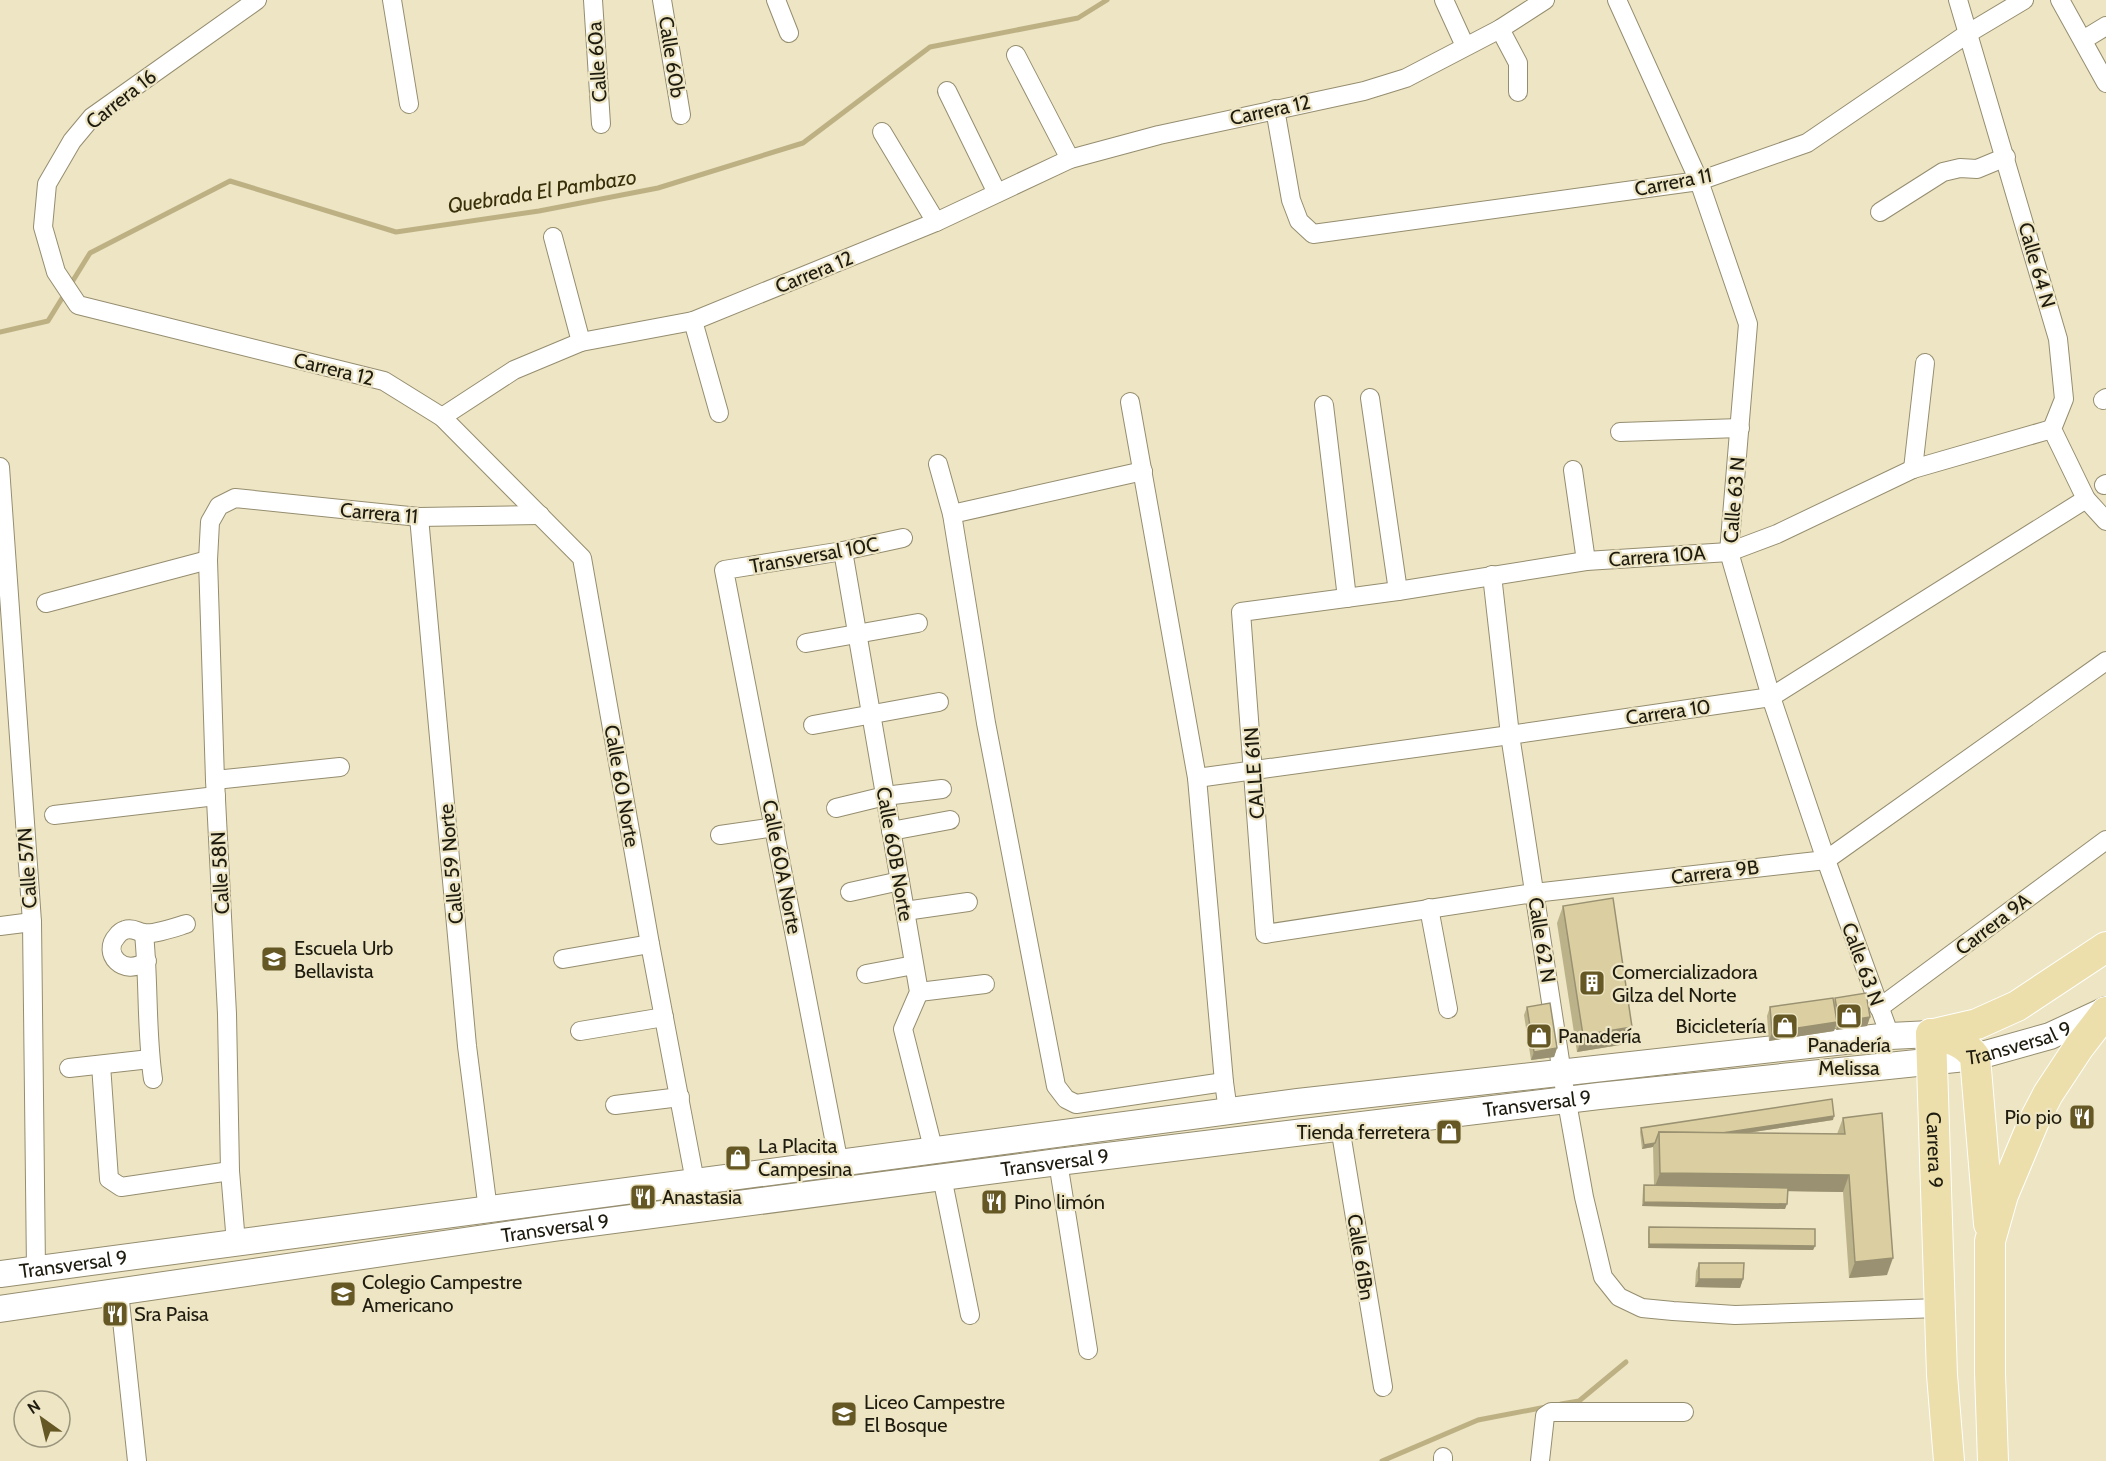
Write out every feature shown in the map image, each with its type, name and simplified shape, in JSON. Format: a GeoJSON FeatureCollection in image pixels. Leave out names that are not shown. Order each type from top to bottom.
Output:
{"type":"FeatureCollection","features":[{"type":"Feature","properties":{"kind":"main road"},"geometry":{"type":"LineString","coordinates":[[1932,1049],[1977,1024],[2017,1006],[2106,947]]}},
{"type":"Feature","properties":{"kind":"main road","name":"Transversal 9"},"geometry":{"type":"LineString","coordinates":[[1975,1057],[2050,1036],[2106,1011]]}},
{"type":"Feature","properties":{"kind":"main road"},"geometry":{"type":"LineString","coordinates":[[1990,1241],[2003,1195],[2034,1121],[2048,1094],[2106,1011]]}},
{"type":"Feature","properties":{"kind":"main road","name":"Transversal 9"},"geometry":{"type":"LineString","coordinates":[[0,1274],[934,1152],[1228,1111],[1562,1072],[1890,1036],[1932,1049]]}},
{"type":"Feature","properties":{"kind":"main road"},"geometry":{"type":"LineString","coordinates":[[1932,1049],[1959,1041],[1970,1049],[1975,1057],[1990,1241],[1993,1461]]}},
{"type":"Feature","properties":{"kind":"main road","name":"Transversal 9"},"geometry":{"type":"LineString","coordinates":[[0,1308],[542,1230],[1058,1162],[1566,1100],[1882,1066],[1932,1049]]}},
{"type":"Feature","properties":{"kind":"main road","name":"Carrera 9"},"geometry":{"type":"LineString","coordinates":[[1932,1049],[1941,1375],[1949,1461]]}},
{"type":"Feature","properties":{"kind":"street","name":"Carrera 16"},"geometry":{"type":"LineString","coordinates":[[78,305],[56,272],[43,227],[47,184],[72,141],[92,117],[257,0]]}},
{"type":"Feature","properties":{"kind":"street"},"geometry":{"type":"LineString","coordinates":[[392,0],[409,104]]}},
{"type":"Feature","properties":{"kind":"street","name":"Calle 60a"},"geometry":{"type":"LineString","coordinates":[[593,0],[601,124]]}},
{"type":"Feature","properties":{"kind":"street","name":"Calle 60b"},"geometry":{"type":"LineString","coordinates":[[662,0],[681,115]]}},
{"type":"Feature","properties":{"kind":"street"},"geometry":{"type":"LineString","coordinates":[[776,0],[789,33]]}},
{"type":"Feature","properties":{"kind":"street"},"geometry":{"type":"LineString","coordinates":[[1444,0],[1465,46]]}},
{"type":"Feature","properties":{"kind":"street","name":"Carrera 12"},"geometry":{"type":"LineString","coordinates":[[78,305],[384,381],[442,417],[514,370],[581,342],[693,321],[936,222],[1070,159],[1160,135],[1364,91],[1406,78],[1500,28],[1522,7],[1545,0]]}},
{"type":"Feature","properties":{"kind":"street","name":"Calle 63 N"},"geometry":{"type":"LineString","coordinates":[[1617,0],[1700,181],[1748,324],[1729,552],[1771,697],[1826,860],[1890,1036]]}},
{"type":"Feature","properties":{"kind":"street","name":"Calle 64 N"},"geometry":{"type":"LineString","coordinates":[[1958,0],[2058,339],[2064,399],[2052,429]]}},
{"type":"Feature","properties":{"kind":"street","name":"Carrera 11"},"geometry":{"type":"LineString","coordinates":[[1275,109],[1291,200],[1299,221],[1313,234],[1700,181],[1808,143],[1967,34],[2024,0]]}},
{"type":"Feature","properties":{"kind":"street"},"geometry":{"type":"LineString","coordinates":[[2060,0],[2106,83]]}},
{"type":"Feature","properties":{"kind":"street"},"geometry":{"type":"LineString","coordinates":[[2083,40],[2106,26]]}},
{"type":"Feature","properties":{"kind":"street"},"geometry":{"type":"LineString","coordinates":[[1500,28],[1518,63],[1518,92]]}},
{"type":"Feature","properties":{"kind":"street"},"geometry":{"type":"LineString","coordinates":[[1016,55],[1070,159]]}},
{"type":"Feature","properties":{"kind":"street"},"geometry":{"type":"LineString","coordinates":[[947,91],[997,193]]}},
{"type":"Feature","properties":{"kind":"street"},"geometry":{"type":"LineString","coordinates":[[882,132],[936,222]]}},
{"type":"Feature","properties":{"kind":"street"},"geometry":{"type":"LineString","coordinates":[[1880,212],[1942,172],[1960,168],[1977,169],[2006,157]]}},
{"type":"Feature","properties":{"kind":"street"},"geometry":{"type":"LineString","coordinates":[[553,237],[581,342]]}},
{"type":"Feature","properties":{"kind":"street"},"geometry":{"type":"LineString","coordinates":[[693,321],[719,413]]}},
{"type":"Feature","properties":{"kind":"street"},"geometry":{"type":"LineString","coordinates":[[1913,469],[1925,363]]}},
{"type":"Feature","properties":{"kind":"street"},"geometry":{"type":"LineString","coordinates":[[1370,398],[1398,591]]}},
{"type":"Feature","properties":{"kind":"street"},"geometry":{"type":"LineString","coordinates":[[1130,402],[1197,778],[1228,1111]]}},
{"type":"Feature","properties":{"kind":"street"},"geometry":{"type":"LineString","coordinates":[[1324,405],[1347,598]]}},
{"type":"Feature","properties":{"kind":"street","name":"Calle 60 Norte"},"geometry":{"type":"LineString","coordinates":[[442,417],[582,558],[650,945],[700,1209]]}},
{"type":"Feature","properties":{"kind":"street"},"geometry":{"type":"LineString","coordinates":[[1620,432],[1740,428]]}},
{"type":"Feature","properties":{"kind":"street"},"geometry":{"type":"LineString","coordinates":[[2052,429],[2086,499],[2106,521]]}},
{"type":"Feature","properties":{"kind":"street","name":"Carrera 10A"},"geometry":{"type":"LineString","coordinates":[[1241,612],[1398,591],[1586,561],[1729,552],[1778,534],[1913,469],[2052,429]]}},
{"type":"Feature","properties":{"kind":"street"},"geometry":{"type":"LineString","coordinates":[[938,464],[952,514],[986,723],[1056,1086],[1066,1099],[1076,1104],[1224,1082]]}},
{"type":"Feature","properties":{"kind":"street","name":"Calle 57N"},"geometry":{"type":"LineString","coordinates":[[0,467],[5,640],[32,922],[36,1269]]}},
{"type":"Feature","properties":{"kind":"street"},"geometry":{"type":"LineString","coordinates":[[1573,470],[1586,561]]}},
{"type":"Feature","properties":{"kind":"street"},"geometry":{"type":"LineString","coordinates":[[952,514],[1143,471]]}},
{"type":"Feature","properties":{"kind":"street","name":"Carrera 11"},"geometry":{"type":"LineString","coordinates":[[219,506],[235,498],[419,517],[540,515]]}},
{"type":"Feature","properties":{"kind":"street","name":"Carrera 10"},"geometry":{"type":"LineString","coordinates":[[1197,778],[1771,697],[2086,499]]}},
{"type":"Feature","properties":{"kind":"street","name":"Calle 58N"},"geometry":{"type":"LineString","coordinates":[[219,506],[210,522],[208,560],[230,1171],[236,1243]]}},
{"type":"Feature","properties":{"kind":"street","name":"Calle 59 Norte"},"geometry":{"type":"LineString","coordinates":[[419,517],[467,1046],[488,1210]]}},
{"type":"Feature","properties":{"kind":"street","name":"Transversal 10C"},"geometry":{"type":"LineString","coordinates":[[724,570],[843,551],[903,538]]}},
{"type":"Feature","properties":{"kind":"street","name":"Calle 60B Norte"},"geometry":{"type":"LineString","coordinates":[[843,551],[919,992]]}},
{"type":"Feature","properties":{"kind":"street"},"geometry":{"type":"LineString","coordinates":[[45,603],[208,560]]}},
{"type":"Feature","properties":{"kind":"street","name":"Calle 60A Norte"},"geometry":{"type":"LineString","coordinates":[[724,570],[839,1164]]}},
{"type":"Feature","properties":{"kind":"street","name":"Calle 62 N"},"geometry":{"type":"LineString","coordinates":[[1492,575],[1510,735],[1566,1100],[1584,1197],[1603,1276],[1619,1297],[1642,1308],[1735,1315],[1940,1308]]}},
{"type":"Feature","properties":{"kind":"street","name":"CALLE 61N"},"geometry":{"type":"LineString","coordinates":[[1241,612],[1265,934]]}},
{"type":"Feature","properties":{"kind":"street"},"geometry":{"type":"LineString","coordinates":[[806,643],[918,623]]}},
{"type":"Feature","properties":{"kind":"street","name":"Carrera 9B"},"geometry":{"type":"LineString","coordinates":[[1265,934],[1534,893],[1826,860],[2106,661]]}},
{"type":"Feature","properties":{"kind":"street"},"geometry":{"type":"LineString","coordinates":[[813,725],[939,702]]}},
{"type":"Feature","properties":{"kind":"street"},"geometry":{"type":"LineString","coordinates":[[54,815],[339,768]]}},
{"type":"Feature","properties":{"kind":"street"},"geometry":{"type":"LineString","coordinates":[[836,808],[885,796],[942,789]]}},
{"type":"Feature","properties":{"kind":"street"},"geometry":{"type":"LineString","coordinates":[[891,831],[950,820]]}},
{"type":"Feature","properties":{"kind":"street"},"geometry":{"type":"LineString","coordinates":[[720,835],[775,827]]}},
{"type":"Feature","properties":{"kind":"street","name":"Carrera 9A"},"geometry":{"type":"LineString","coordinates":[[1879,1008],[2106,840]]}},
{"type":"Feature","properties":{"kind":"street"},"geometry":{"type":"LineString","coordinates":[[849,892],[900,881]]}},
{"type":"Feature","properties":{"kind":"street"},"geometry":{"type":"LineString","coordinates":[[905,911],[968,902]]}},
{"type":"Feature","properties":{"kind":"street"},"geometry":{"type":"LineString","coordinates":[[1429,909],[1448,1009]]}},
{"type":"Feature","properties":{"kind":"street"},"geometry":{"type":"LineString","coordinates":[[0,926],[32,922]]}},
{"type":"Feature","properties":{"kind":"street"},"geometry":{"type":"LineString","coordinates":[[147,961],[139,967],[129,968],[119,964],[113,956],[112,946],[116,936],[125,930],[135,929],[144,934],[186,924]]}},
{"type":"Feature","properties":{"kind":"street"},"geometry":{"type":"LineString","coordinates":[[144,934],[153,1079]]}},
{"type":"Feature","properties":{"kind":"street"},"geometry":{"type":"LineString","coordinates":[[563,959],[650,945]]}},
{"type":"Feature","properties":{"kind":"street"},"geometry":{"type":"LineString","coordinates":[[866,974],[914,965]]}},
{"type":"Feature","properties":{"kind":"street"},"geometry":{"type":"LineString","coordinates":[[934,1152],[903,1029],[919,992],[985,984]]}},
{"type":"Feature","properties":{"kind":"street"},"geometry":{"type":"LineString","coordinates":[[580,1031],[664,1017]]}},
{"type":"Feature","properties":{"kind":"street"},"geometry":{"type":"LineString","coordinates":[[69,1068],[150,1059]]}},
{"type":"Feature","properties":{"kind":"street"},"geometry":{"type":"LineString","coordinates":[[101,1065],[109,1179],[112,1183],[121,1187],[230,1171]]}},
{"type":"Feature","properties":{"kind":"street"},"geometry":{"type":"LineString","coordinates":[[615,1105],[680,1097]]}},
{"type":"Feature","properties":{"kind":"street","name":"Calle 61Bn"},"geometry":{"type":"LineString","coordinates":[[1340,1127],[1383,1387]]}},
{"type":"Feature","properties":{"kind":"street"},"geometry":{"type":"LineString","coordinates":[[1058,1162],[1088,1350]]}},
{"type":"Feature","properties":{"kind":"street"},"geometry":{"type":"LineString","coordinates":[[942,1177],[970,1315]]}},
{"type":"Feature","properties":{"kind":"street"},"geometry":{"type":"LineString","coordinates":[[119,1292],[137,1461]]}},
{"type":"Feature","properties":{"kind":"street"},"geometry":{"type":"LineString","coordinates":[[1540,1461],[1545,1416],[1551,1412],[1684,1412]]}},
{"type":"Feature","properties":{"kind":"building","name":"Comercializadora Gilza del Norte"},"geometry":{"type":"Polygon","coordinates":[[[1613,898],[1632,1027],[1583,1035],[1563,906],[1613,898]]]}},
{"type":"Feature","properties":{"kind":"building"},"geometry":{"type":"Polygon","coordinates":[[[1866,993],[1870,1017],[1839,1022],[1835,998],[1866,993]]]}},
{"type":"Feature","properties":{"kind":"building"},"geometry":{"type":"Polygon","coordinates":[[[1833,998],[1837,1022],[1772,1032],[1770,1007],[1833,998]]]}},
{"type":"Feature","properties":{"kind":"building","name":"Panadería"},"geometry":{"type":"Polygon","coordinates":[[[1550,1003],[1557,1048],[1534,1052],[1527,1007],[1550,1003]]]}},
{"type":"Feature","properties":{"kind":"building"},"geometry":{"type":"Polygon","coordinates":[[[1832,1099],[1834,1116],[1722,1133],[1659,1132],[1655,1143],[1644,1145],[1641,1128],[1832,1099]]]}},
{"type":"Feature","properties":{"kind":"building"},"geometry":{"type":"Polygon","coordinates":[[[1882,1113],[1893,1258],[1855,1262],[1849,1175],[1660,1173],[1659,1132],[1845,1134],[1843,1118],[1882,1113]]]}},
{"type":"Feature","properties":{"kind":"building"},"geometry":{"type":"Polygon","coordinates":[[[1644,1185],[1788,1188],[1787,1204],[1644,1202],[1644,1185]]]}},
{"type":"Feature","properties":{"kind":"building"},"geometry":{"type":"Polygon","coordinates":[[[1649,1227],[1815,1229],[1815,1246],[1649,1244],[1649,1227]]]}},
{"type":"Feature","properties":{"kind":"building"},"geometry":{"type":"Polygon","coordinates":[[[1699,1263],[1744,1263],[1743,1279],[1699,1279],[1699,1263]]]}},
{"type":"Feature","properties":{"kind":"waterway","name":"Quebrada El Pambazo"},"geometry":{"type":"LineString","coordinates":[[0,332],[48,321],[90,253],[230,181],[396,232],[539,211],[658,188],[803,143],[930,47],[1078,18],[1107,0]]}},
{"type":"Feature","properties":{"kind":"waterway"},"geometry":{"type":"LineString","coordinates":[[1561,1404],[1579,1401],[1626,1362]]}},
{"type":"Feature","properties":{"kind":"waterway"},"geometry":{"type":"LineString","coordinates":[[1382,1461],[1478,1420],[1546,1407]]}},
{"type":"Feature","properties":{"kind":"place","name":"Escuela Urb Bellavista"},"geometry":{"type":"Point","coordinates":[274,959]}},
{"type":"Feature","properties":{"kind":"place","name":"Comercializadora Gilza del Norte"},"geometry":{"type":"Point","coordinates":[1592,983]}},
{"type":"Feature","properties":{"kind":"place","name":"Panadería Melissa"},"geometry":{"type":"Point","coordinates":[1849,1016]}},
{"type":"Feature","properties":{"kind":"place","name":"Bicicletería"},"geometry":{"type":"Point","coordinates":[1785,1026]}},
{"type":"Feature","properties":{"kind":"place","name":"Panadería"},"geometry":{"type":"Point","coordinates":[1539,1036]}},
{"type":"Feature","properties":{"kind":"place","name":"Pio pio"},"geometry":{"type":"Point","coordinates":[2082,1117]}},
{"type":"Feature","properties":{"kind":"place","name":"Tienda ferretera"},"geometry":{"type":"Point","coordinates":[1449,1132]}},
{"type":"Feature","properties":{"kind":"place","name":"La Placita Campesina"},"geometry":{"type":"Point","coordinates":[738,1158]}},
{"type":"Feature","properties":{"kind":"place","name":"Anastasia"},"geometry":{"type":"Point","coordinates":[643,1197]}},
{"type":"Feature","properties":{"kind":"place","name":"Pino limón"},"geometry":{"type":"Point","coordinates":[994,1202]}},
{"type":"Feature","properties":{"kind":"place","name":"Colegio Campestre Americano"},"geometry":{"type":"Point","coordinates":[343,1294]}},
{"type":"Feature","properties":{"kind":"place","name":"Sra Paisa"},"geometry":{"type":"Point","coordinates":[115,1314]}},
{"type":"Feature","properties":{"kind":"place","name":"Liceo Campestre El Bosque"},"geometry":{"type":"Point","coordinates":[844,1414]}}]}
